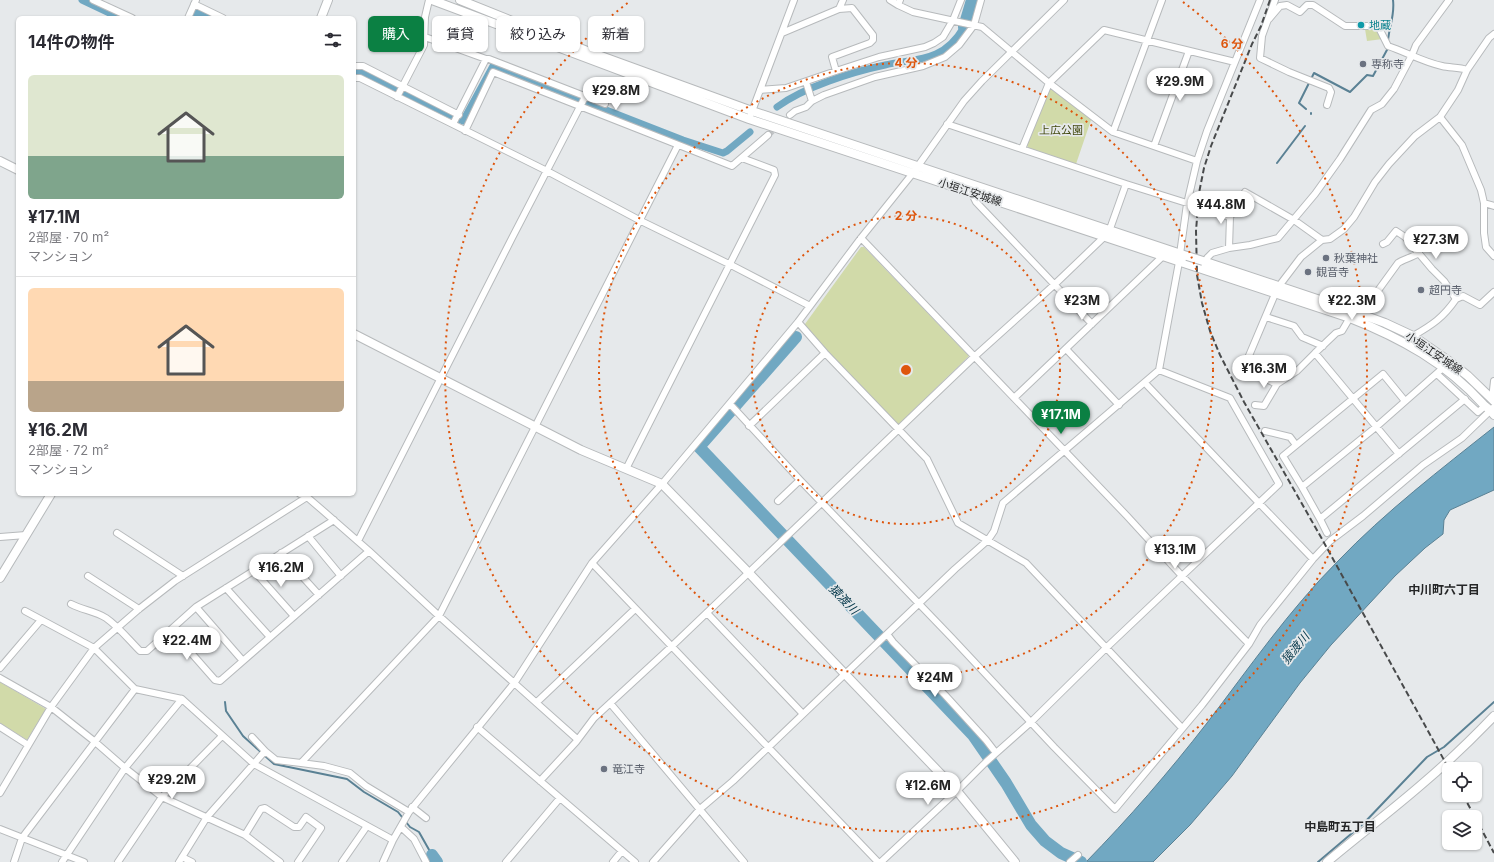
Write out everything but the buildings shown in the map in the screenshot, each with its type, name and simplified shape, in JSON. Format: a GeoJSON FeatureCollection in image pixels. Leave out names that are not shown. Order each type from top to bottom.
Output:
{"type":"FeatureCollection","features":[{"type":"Feature","properties":{"kind":"main road"},"geometry":{"type":"LineString","coordinates":[[322,16],[328,0]]}},
{"type":"Feature","properties":{"kind":"main road","name":"小垣江安城線"},"geometry":{"type":"LineString","coordinates":[[432,0],[750,115],[1109,230],[1344,308],[1444,367],[1491,410]]}},
{"type":"Feature","properties":{"kind":"main road","name":"小垣江安城線"},"geometry":{"type":"LineString","coordinates":[[460,0],[750,115]]}},
{"type":"Feature","properties":{"kind":"main road"},"geometry":{"type":"LineString","coordinates":[[0,161],[16,169]]}},
{"type":"Feature","properties":{"kind":"main road","name":"小垣江安城線"},"geometry":{"type":"LineString","coordinates":[[915,169],[971,192],[1162,257],[1275,294],[1352,314],[1364,315],[1385,323],[1413,336],[1468,376],[1493,400]]}},
{"type":"Feature","properties":{"kind":"main road"},"geometry":{"type":"LineString","coordinates":[[356,335],[581,450],[662,484],[957,791],[1015,862]]}},
{"type":"Feature","properties":{"kind":"main road"},"geometry":{"type":"LineString","coordinates":[[0,578],[50,496]]}},
{"type":"Feature","properties":{"kind":"main road"},"geometry":{"type":"LineString","coordinates":[[1327,862],[1426,781],[1453,757],[1494,716]]}},
{"type":"Feature","properties":{"kind":"street"},"geometry":{"type":"LineString","coordinates":[[93,0],[128,16]]}},
{"type":"Feature","properties":{"kind":"street"},"geometry":{"type":"LineString","coordinates":[[398,97],[424,45],[425,17],[429,0]]}},
{"type":"Feature","properties":{"kind":"street"},"geometry":{"type":"LineString","coordinates":[[750,115],[794,0]]}},
{"type":"Feature","properties":{"kind":"street"},"geometry":{"type":"LineString","coordinates":[[839,9],[843,0]]}},
{"type":"Feature","properties":{"kind":"street"},"geometry":{"type":"LineString","coordinates":[[890,0],[899,2],[913,12],[982,27],[1049,83],[1114,132],[1198,161]]}},
{"type":"Feature","properties":{"kind":"street"},"geometry":{"type":"LineString","coordinates":[[760,90],[786,88],[806,83],[836,71],[879,57],[925,47],[934,43],[943,36],[955,21],[961,0]]}},
{"type":"Feature","properties":{"kind":"street"},"geometry":{"type":"LineString","coordinates":[[811,98],[824,95],[875,77],[923,66],[946,57],[959,45],[974,25],[981,0]]}},
{"type":"Feature","properties":{"kind":"street"},"geometry":{"type":"LineString","coordinates":[[383,862],[400,827],[411,810],[515,682],[592,563],[732,407],[915,169],[964,101],[982,81],[1064,0]]}},
{"type":"Feature","properties":{"kind":"street"},"geometry":{"type":"LineString","coordinates":[[1114,132],[1162,0]]}},
{"type":"Feature","properties":{"kind":"street"},"geometry":{"type":"LineString","coordinates":[[1183,255],[1198,161],[1207,131],[1260,0]]}},
{"type":"Feature","properties":{"kind":"street"},"geometry":{"type":"LineString","coordinates":[[1275,0],[1262,36],[1260,58],[1329,88],[1331,92],[1327,104]]}},
{"type":"Feature","properties":{"kind":"street"},"geometry":{"type":"LineString","coordinates":[[1204,261],[1212,253],[1278,238],[1315,194],[1349,148],[1371,110],[1382,104],[1394,89],[1412,55],[1416,44],[1449,0]]}},
{"type":"Feature","properties":{"kind":"street"},"geometry":{"type":"LineString","coordinates":[[189,16],[195,2],[220,16]]}},
{"type":"Feature","properties":{"kind":"street"},"geometry":{"type":"LineString","coordinates":[[1269,19],[1280,6],[1287,4],[1300,12],[1307,5],[1313,5],[1345,26],[1378,26],[1388,46],[1442,66],[1467,70]]}},
{"type":"Feature","properties":{"kind":"street"},"geometry":{"type":"LineString","coordinates":[[782,33],[839,9],[852,8],[873,36],[874,40],[870,43],[832,57],[836,71]]}},
{"type":"Feature","properties":{"kind":"street"},"geometry":{"type":"LineString","coordinates":[[1022,149],[1049,83],[1104,30],[1235,62]]}},
{"type":"Feature","properties":{"kind":"street"},"geometry":{"type":"LineString","coordinates":[[1279,286],[1301,257],[1322,240],[1330,239],[1344,229],[1354,217],[1375,182],[1389,164],[1414,136],[1440,117],[1458,90],[1467,70],[1489,38],[1494,34]]}},
{"type":"Feature","properties":{"kind":"street"},"geometry":{"type":"LineString","coordinates":[[425,37],[486,60],[489,59],[605,104]]}},
{"type":"Feature","properties":{"kind":"street"},"geometry":{"type":"LineString","coordinates":[[1154,146],[1189,51]]}},
{"type":"Feature","properties":{"kind":"street"},"geometry":{"type":"LineString","coordinates":[[453,124],[486,60]]}},
{"type":"Feature","properties":{"kind":"street"},"geometry":{"type":"LineString","coordinates":[[356,66],[363,66],[458,115]]}},
{"type":"Feature","properties":{"kind":"street"},"geometry":{"type":"LineString","coordinates":[[465,131],[493,72],[732,166],[768,135]]}},
{"type":"Feature","properties":{"kind":"street"},"geometry":{"type":"LineString","coordinates":[[356,78],[360,78],[547,171],[641,221],[810,306]]}},
{"type":"Feature","properties":{"kind":"street"},"geometry":{"type":"LineString","coordinates":[[790,114],[806,107],[811,98],[806,83]]}},
{"type":"Feature","properties":{"kind":"street"},"geometry":{"type":"LineString","coordinates":[[358,541],[585,97]]}},
{"type":"Feature","properties":{"kind":"street"},"geometry":{"type":"LineString","coordinates":[[1440,117],[1462,145],[1481,190],[1484,203],[1484,233],[1486,247],[1494,256]]}},
{"type":"Feature","properties":{"kind":"street"},"geometry":{"type":"LineString","coordinates":[[947,124],[1230,217]]}},
{"type":"Feature","properties":{"kind":"street"},"geometry":{"type":"LineString","coordinates":[[301,763],[439,616],[641,221],[678,145]]}},
{"type":"Feature","properties":{"kind":"street"},"geometry":{"type":"LineString","coordinates":[[626,469],[731,265],[775,174],[774,170],[742,158]]}},
{"type":"Feature","properties":{"kind":"street"},"geometry":{"type":"LineString","coordinates":[[540,781],[594,718],[707,613],[974,357],[1054,285],[1104,237],[1109,230],[1126,184]]}},
{"type":"Feature","properties":{"kind":"street"},"geometry":{"type":"LineString","coordinates":[[971,192],[976,202],[1092,324]]}},
{"type":"Feature","properties":{"kind":"street"},"geometry":{"type":"LineString","coordinates":[[1230,248],[1230,217],[1245,192],[1294,220],[1322,240]]}},
{"type":"Feature","properties":{"kind":"street"},"geometry":{"type":"LineString","coordinates":[[1484,203],[1494,206]]}},
{"type":"Feature","properties":{"kind":"street"},"geometry":{"type":"LineString","coordinates":[[1383,244],[1387,242],[1396,231],[1405,238],[1444,281],[1456,299]]}},
{"type":"Feature","properties":{"kind":"street"},"geometry":{"type":"LineString","coordinates":[[861,238],[1182,576],[1249,644]]}},
{"type":"Feature","properties":{"kind":"street"},"geometry":{"type":"LineString","coordinates":[[1364,315],[1369,303],[1398,263],[1401,260],[1408,260],[1419,253]]}},
{"type":"Feature","properties":{"kind":"street"},"geometry":{"type":"LineString","coordinates":[[1014,398],[1162,257]]}},
{"type":"Feature","properties":{"kind":"street"},"geometry":{"type":"LineString","coordinates":[[653,862],[700,809],[733,781],[919,603],[988,540],[994,531],[1003,503],[1159,370],[1179,262]]}},
{"type":"Feature","properties":{"kind":"street"},"geometry":{"type":"LineString","coordinates":[[1413,336],[1434,324],[1447,312],[1456,299],[1463,296],[1480,305],[1494,292]]}},
{"type":"Feature","properties":{"kind":"street"},"geometry":{"type":"LineString","coordinates":[[1275,294],[1248,358],[1246,370],[1277,384]]}},
{"type":"Feature","properties":{"kind":"street"},"geometry":{"type":"LineString","coordinates":[[1344,308],[1351,294],[1369,303]]}},
{"type":"Feature","properties":{"kind":"street"},"geometry":{"type":"LineString","coordinates":[[1255,406],[1264,406],[1277,384],[1297,371],[1336,333],[1342,330],[1352,314]]}},
{"type":"Feature","properties":{"kind":"street"},"geometry":{"type":"LineString","coordinates":[[1266,317],[1294,326],[1302,336],[1323,346]]}},
{"type":"Feature","properties":{"kind":"street"},"geometry":{"type":"LineString","coordinates":[[798,322],[825,353],[927,459],[958,523],[1026,563],[1182,728]]}},
{"type":"Feature","properties":{"kind":"street"},"geometry":{"type":"LineString","coordinates":[[1066,349],[1119,405]]}},
{"type":"Feature","properties":{"kind":"street"},"geometry":{"type":"LineString","coordinates":[[749,426],[825,353]]}},
{"type":"Feature","properties":{"kind":"street"},"geometry":{"type":"LineString","coordinates":[[1315,353],[1399,454]]}},
{"type":"Feature","properties":{"kind":"street"},"geometry":{"type":"LineString","coordinates":[[1302,487],[1376,427],[1444,367]]}},
{"type":"Feature","properties":{"kind":"street"},"geometry":{"type":"LineString","coordinates":[[881,862],[986,762],[1031,722],[1106,648],[1279,484],[1230,398],[1159,370]]}},
{"type":"Feature","properties":{"kind":"street"},"geometry":{"type":"LineString","coordinates":[[1327,533],[1283,456],[1383,374],[1405,400]]}},
{"type":"Feature","properties":{"kind":"street"},"geometry":{"type":"LineString","coordinates":[[1437,374],[1478,412],[1491,410]]}},
{"type":"Feature","properties":{"kind":"street"},"geometry":{"type":"LineString","coordinates":[[1493,400],[1494,381]]}},
{"type":"Feature","properties":{"kind":"street"},"geometry":{"type":"LineString","coordinates":[[1145,383],[1313,559]]}},
{"type":"Feature","properties":{"kind":"street"},"geometry":{"type":"LineString","coordinates":[[1320,519],[1465,399]]}},
{"type":"Feature","properties":{"kind":"street"},"geometry":{"type":"LineString","coordinates":[[732,407],[1115,809],[1202,705],[1249,644],[1260,626],[1313,559],[1330,541],[1363,516],[1423,465],[1462,438],[1491,410]]}},
{"type":"Feature","properties":{"kind":"street"},"geometry":{"type":"LineString","coordinates":[[1265,431],[1290,437],[1296,445]]}},
{"type":"Feature","properties":{"kind":"street"},"geometry":{"type":"LineString","coordinates":[[778,501],[800,480]]}},
{"type":"Feature","properties":{"kind":"street"},"geometry":{"type":"LineString","coordinates":[[0,793],[51,707],[94,648],[139,609],[183,576],[307,497],[358,541],[439,616],[515,682],[577,739]]}},
{"type":"Feature","properties":{"kind":"street"},"geometry":{"type":"LineString","coordinates":[[71,604],[83,610],[90,610],[105,618],[118,628],[140,651],[146,652],[196,608],[334,520]]}},
{"type":"Feature","properties":{"kind":"street"},"geometry":{"type":"LineString","coordinates":[[117,532],[183,576]]}},
{"type":"Feature","properties":{"kind":"street"},"geometry":{"type":"LineString","coordinates":[[0,537],[26,535]]}},
{"type":"Feature","properties":{"kind":"street"},"geometry":{"type":"LineString","coordinates":[[308,536],[341,576]]}},
{"type":"Feature","properties":{"kind":"street"},"geometry":{"type":"LineString","coordinates":[[171,630],[216,680],[220,680],[369,551]]}},
{"type":"Feature","properties":{"kind":"street"},"geometry":{"type":"LineString","coordinates":[[281,553],[319,595]]}},
{"type":"Feature","properties":{"kind":"street"},"geometry":{"type":"LineString","coordinates":[[592,563],[878,862]]}},
{"type":"Feature","properties":{"kind":"street"},"geometry":{"type":"LineString","coordinates":[[254,571],[294,616]]}},
{"type":"Feature","properties":{"kind":"street"},"geometry":{"type":"LineString","coordinates":[[88,576],[139,609]]}},
{"type":"Feature","properties":{"kind":"street"},"geometry":{"type":"LineString","coordinates":[[226,588],[270,637]]}},
{"type":"Feature","properties":{"kind":"street"},"geometry":{"type":"LineString","coordinates":[[196,608],[243,661]]}},
{"type":"Feature","properties":{"kind":"street"},"geometry":{"type":"LineString","coordinates":[[537,702],[635,609]]}},
{"type":"Feature","properties":{"kind":"street"},"geometry":{"type":"LineString","coordinates":[[25,611],[94,648],[135,689],[182,699],[254,764],[393,840]]}},
{"type":"Feature","properties":{"kind":"street"},"geometry":{"type":"LineString","coordinates":[[707,613],[803,714]]}},
{"type":"Feature","properties":{"kind":"street"},"geometry":{"type":"LineString","coordinates":[[0,668],[41,620]]}},
{"type":"Feature","properties":{"kind":"street"},"geometry":{"type":"LineString","coordinates":[[887,634],[945,695],[996,753]]}},
{"type":"Feature","properties":{"kind":"street"},"geometry":{"type":"LineString","coordinates":[[0,678],[51,707],[162,797],[245,835],[280,862]]}},
{"type":"Feature","properties":{"kind":"street"},"geometry":{"type":"LineString","coordinates":[[14,862],[22,838],[58,792],[94,741],[135,689]]}},
{"type":"Feature","properties":{"kind":"street"},"geometry":{"type":"LineString","coordinates":[[62,862],[125,768],[182,699]]}},
{"type":"Feature","properties":{"kind":"street"},"geometry":{"type":"LineString","coordinates":[[610,703],[744,862]]}},
{"type":"Feature","properties":{"kind":"street"},"geometry":{"type":"LineString","coordinates":[[0,727],[28,745]]}},
{"type":"Feature","properties":{"kind":"street"},"geometry":{"type":"LineString","coordinates":[[477,727],[635,862]]}},
{"type":"Feature","properties":{"kind":"street"},"geometry":{"type":"LineString","coordinates":[[118,862],[162,797],[222,736]]}},
{"type":"Feature","properties":{"kind":"street"},"geometry":{"type":"LineString","coordinates":[[252,737],[276,760],[324,766],[350,773],[366,786],[426,818]]}},
{"type":"Feature","properties":{"kind":"street"},"geometry":{"type":"LineString","coordinates":[[192,862],[180,859],[207,817],[265,751]]}},
{"type":"Feature","properties":{"kind":"street"},"geometry":{"type":"LineString","coordinates":[[506,862],[560,798]]}},
{"type":"Feature","properties":{"kind":"street"},"geometry":{"type":"LineString","coordinates":[[245,835],[261,809],[264,808],[294,827],[299,827],[306,817],[321,828],[298,862]]}},
{"type":"Feature","properties":{"kind":"street"},"geometry":{"type":"LineString","coordinates":[[342,862],[367,826]]}},
{"type":"Feature","properties":{"kind":"street"},"geometry":{"type":"LineString","coordinates":[[400,827],[414,839],[426,862]]}},
{"type":"Feature","properties":{"kind":"street"},"geometry":{"type":"LineString","coordinates":[[0,829],[84,862]]}},
{"type":"Feature","properties":{"kind":"street"},"geometry":{"type":"LineString","coordinates":[[613,862],[622,851]]}},
{"type":"Feature","properties":{"kind":"street"},"geometry":{"type":"LineString","coordinates":[[1070,862],[1078,855]]}},
{"type":"Feature","properties":{"kind":"green space"},"geometry":{"type":"Polygon","coordinates":[[[1378,27],[1383,39],[1367,41],[1365,29],[1378,27]]]}},
{"type":"Feature","properties":{"kind":"green space","name":"上広公園"},"geometry":{"type":"Polygon","coordinates":[[[1053,89],[1091,120],[1076,164],[1028,148],[1027,145],[1049,90],[1053,89]]]}},
{"type":"Feature","properties":{"kind":"green space"},"geometry":{"type":"Polygon","coordinates":[[[861,247],[864,247],[969,356],[899,424],[896,424],[805,327],[805,324],[861,247]]]}},
{"type":"Feature","properties":{"kind":"green space"},"geometry":{"type":"Polygon","coordinates":[[[0,682],[46,709],[27,740],[0,723],[0,682]]]}},
{"type":"Feature","properties":{"kind":"water"},"geometry":{"type":"Polygon","coordinates":[[[1494,427],[1494,490],[1450,510],[1444,520],[1443,534],[1425,548],[1395,576],[1331,645],[1300,683],[1232,776],[1190,825],[1153,862],[1086,862],[1133,812],[1178,759],[1286,619],[1320,580],[1356,543],[1394,508],[1494,427]]]}},
{"type":"Feature","properties":{"kind":"waterway"},"geometry":{"type":"LineString","coordinates":[[82,0],[116,16]]}},
{"type":"Feature","properties":{"kind":"waterway"},"geometry":{"type":"LineString","coordinates":[[964,27],[972,0]]}},
{"type":"Feature","properties":{"kind":"waterway"},"geometry":{"type":"LineString","coordinates":[[1388,41],[1393,11],[1393,0]]}},
{"type":"Feature","properties":{"kind":"waterway"},"geometry":{"type":"LineString","coordinates":[[196,16],[197,12],[206,16]]}},
{"type":"Feature","properties":{"kind":"waterway"},"geometry":{"type":"LineString","coordinates":[[777,107],[801,93],[843,76],[936,54],[952,43],[964,27]]}},
{"type":"Feature","properties":{"kind":"waterway"},"geometry":{"type":"LineString","coordinates":[[1306,109],[1299,103],[1314,73],[1350,92],[1367,75],[1373,76],[1388,48]]}},
{"type":"Feature","properties":{"kind":"waterway"},"geometry":{"type":"LineString","coordinates":[[356,72],[361,72],[463,121],[493,66],[683,140],[723,153],[750,132]]}},
{"type":"Feature","properties":{"kind":"waterway"},"geometry":{"type":"LineString","coordinates":[[1277,163],[1305,126]]}},
{"type":"Feature","properties":{"kind":"waterway","name":"猿渡川"},"geometry":{"type":"LineString","coordinates":[[796,337],[699,447],[973,735],[1006,783],[1031,825],[1045,841],[1061,853],[1081,862]]}},
{"type":"Feature","properties":{"kind":"waterway"},"geometry":{"type":"LineString","coordinates":[[225,702],[226,711],[243,736],[274,764],[347,779],[364,792],[398,812],[410,827],[419,832],[432,855]]}},
{"type":"Feature","properties":{"kind":"waterway"},"geometry":{"type":"LineString","coordinates":[[1318,862],[1364,823],[1427,757],[1444,747],[1494,702]]}},
{"type":"Feature","properties":{"kind":"waterway"},"geometry":{"type":"LineString","coordinates":[[432,855],[437,862]]}},
{"type":"Feature","properties":{"kind":"tunnel"},"geometry":{"type":"LineString","coordinates":[[768,135],[790,115]]}},
{"type":"Feature","properties":{"kind":"railway"},"geometry":{"type":"LineString","coordinates":[[1270,0],[1261,26],[1252,44],[1211,146],[1204,168],[1199,193],[1196,231],[1197,275],[1202,303],[1210,331],[1220,355],[1244,402],[1322,539],[1445,762]]}},
{"type":"Feature","properties":{"kind":"railway"},"geometry":{"type":"LineString","coordinates":[[1467,802],[1471,810]]}},
{"type":"Feature","properties":{"kind":"railway"},"geometry":{"type":"LineString","coordinates":[[1482,830],[1494,853]]}},
{"type":"Feature","properties":{"kind":"place","name":"地蔵"},"geometry":{"type":"Point","coordinates":[1361,25]}},
{"type":"Feature","properties":{"kind":"place","name":"専称寺"},"geometry":{"type":"Point","coordinates":[1363,64]}},
{"type":"Feature","properties":{"kind":"place","name":"秋葉神社"},"geometry":{"type":"Point","coordinates":[1326,258]}},
{"type":"Feature","properties":{"kind":"place","name":"観音寺"},"geometry":{"type":"Point","coordinates":[1308,272]}},
{"type":"Feature","properties":{"kind":"place","name":"超円寺"},"geometry":{"type":"Point","coordinates":[1421,290]}},
{"type":"Feature","properties":{"kind":"place","name":"竜江寺"},"geometry":{"type":"Point","coordinates":[604,769]}},
{"type":"Feature","properties":{"kind":"district","name":"中川町六丁目"},"geometry":{"type":"Point","coordinates":[1444,589]}},
{"type":"Feature","properties":{"kind":"district","name":"中島町五丁目"},"geometry":{"type":"Point","coordinates":[1340,826]}}]}
